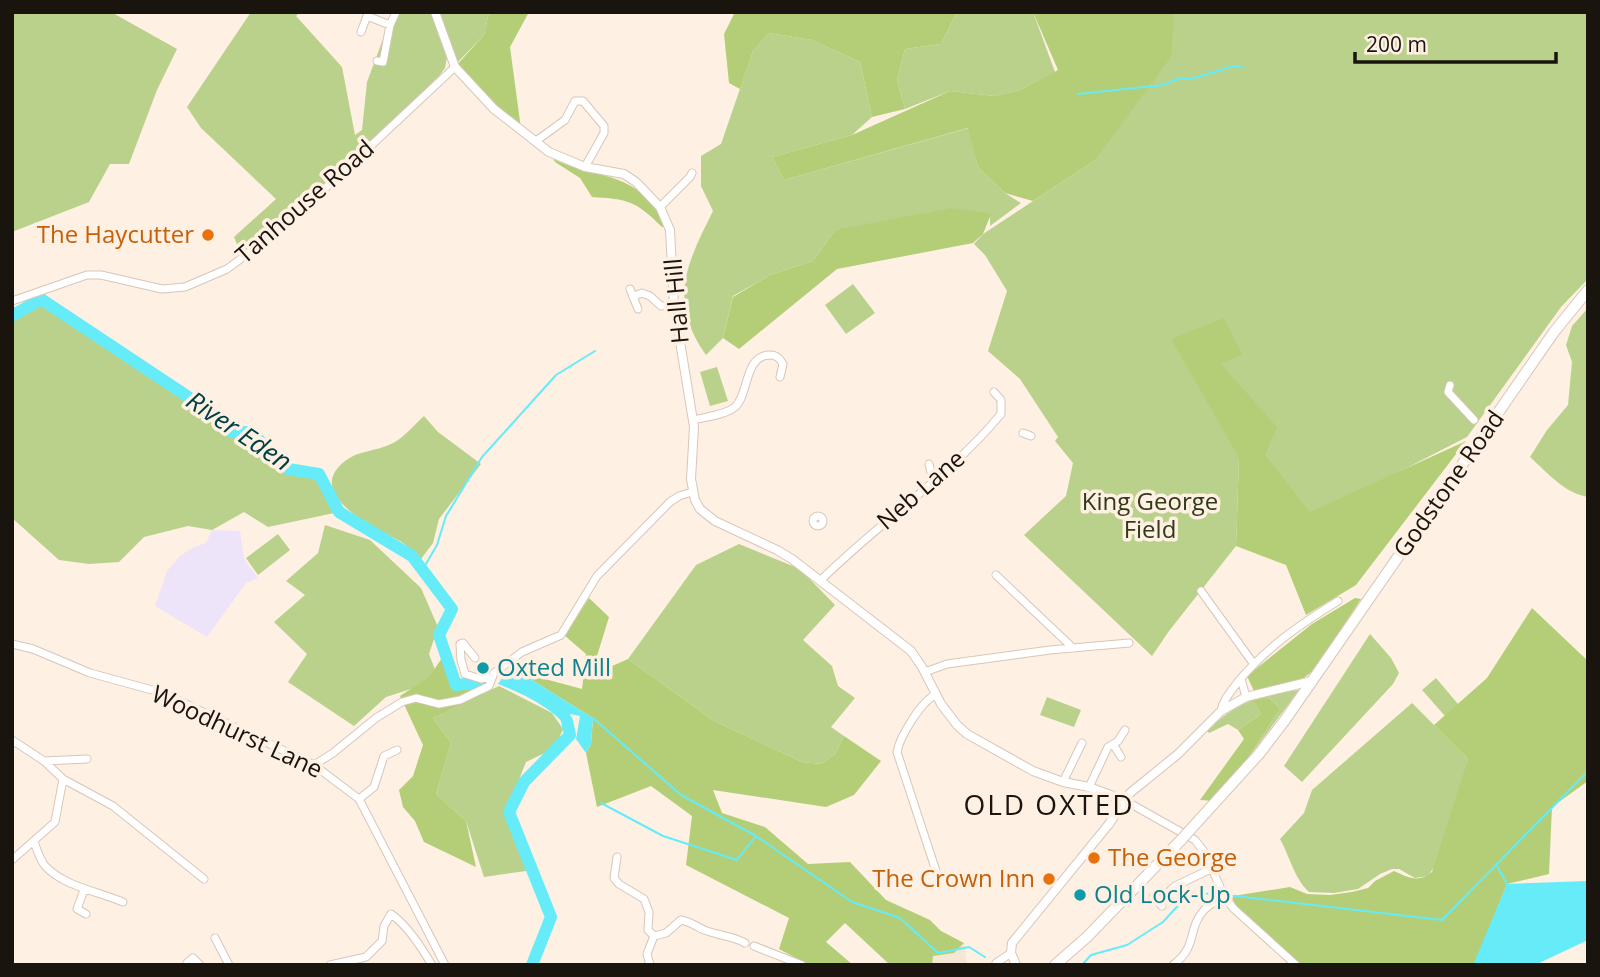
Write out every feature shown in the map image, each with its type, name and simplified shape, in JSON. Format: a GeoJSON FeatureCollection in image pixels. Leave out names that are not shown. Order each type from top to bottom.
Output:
{"type":"FeatureCollection","features":[{"type":"Feature","properties":{"kind":"main road","name":"Godstone Road"},"geometry":{"type":"LineString","coordinates":[[1055,965],[1087,937],[1259,754],[1554,332],[1588,289]]}},
{"type":"Feature","properties":{"kind":"street"},"geometry":{"type":"LineString","coordinates":[[377,61],[383,62],[390,26],[396,12]]}},
{"type":"Feature","properties":{"kind":"street"},"geometry":{"type":"LineString","coordinates":[[435,12],[455,67]]}},
{"type":"Feature","properties":{"kind":"street"},"geometry":{"type":"LineString","coordinates":[[361,32],[367,16],[390,26]]}},
{"type":"Feature","properties":{"kind":"street","name":"Hall Hill"},"geometry":{"type":"LineString","coordinates":[[455,67],[494,108],[549,152],[585,166],[624,174],[636,182],[660,207],[670,230],[674,305],[693,420],[692,492]]}},
{"type":"Feature","properties":{"kind":"street","name":"Tanhouse Road"},"geometry":{"type":"LineString","coordinates":[[12,301],[87,275],[110,277],[162,289],[185,287],[227,269],[285,226],[455,67]]}},
{"type":"Feature","properties":{"kind":"street"},"geometry":{"type":"LineString","coordinates":[[536,141],[565,120],[575,101],[583,101],[604,126],[604,133],[585,166]]}},
{"type":"Feature","properties":{"kind":"street"},"geometry":{"type":"LineString","coordinates":[[660,207],[692,173]]}},
{"type":"Feature","properties":{"kind":"street"},"geometry":{"type":"LineString","coordinates":[[638,309],[632,292],[650,296],[661,306],[674,305]]}},
{"type":"Feature","properties":{"kind":"street"},"geometry":{"type":"LineString","coordinates":[[693,420],[734,408],[740,401],[752,368],[765,356],[773,355],[779,358],[783,364],[780,377]]}},
{"type":"Feature","properties":{"kind":"street"},"geometry":{"type":"LineString","coordinates":[[1450,385],[1448,392],[1452,398],[1474,420]]}},
{"type":"Feature","properties":{"kind":"street","name":"Neb Lane"},"geometry":{"type":"LineString","coordinates":[[820,581],[965,454],[1001,414],[1001,400],[995,392]]}},
{"type":"Feature","properties":{"kind":"street"},"geometry":{"type":"LineString","coordinates":[[929,464],[933,481]]}},
{"type":"Feature","properties":{"kind":"street"},"geometry":{"type":"LineString","coordinates":[[475,658],[463,643],[460,644],[465,674],[481,679],[491,677],[522,652],[561,635],[597,576],[670,502],[692,492],[707,516],[777,550],[911,651],[925,672],[935,695],[950,717],[967,734],[1033,771],[1124,800],[1191,836],[1202,849],[1222,893],[1234,909],[1296,965]]}},
{"type":"Feature","properties":{"kind":"street"},"geometry":{"type":"LineString","coordinates":[[996,575],[1073,648]]}},
{"type":"Feature","properties":{"kind":"street"},"geometry":{"type":"LineString","coordinates":[[1201,591],[1253,663]]}},
{"type":"Feature","properties":{"kind":"street"},"geometry":{"type":"LineString","coordinates":[[1221,711],[1223,702],[1253,663],[1291,630],[1338,601]]}},
{"type":"Feature","properties":{"kind":"street"},"geometry":{"type":"LineString","coordinates":[[1051,650],[1056,632]]}},
{"type":"Feature","properties":{"kind":"street"},"geometry":{"type":"LineString","coordinates":[[925,672],[947,664],[1129,643]]}},
{"type":"Feature","properties":{"kind":"street","name":"Woodhurst Lane"},"geometry":{"type":"LineString","coordinates":[[12,644],[33,649],[90,673],[163,693],[314,765],[359,799],[445,965]]}},
{"type":"Feature","properties":{"kind":"street"},"geometry":{"type":"LineString","coordinates":[[314,765],[401,702],[416,698],[439,704],[460,700],[489,686],[491,677]]}},
{"type":"Feature","properties":{"kind":"street"},"geometry":{"type":"LineString","coordinates":[[1241,679],[1246,697]]}},
{"type":"Feature","properties":{"kind":"street"},"geometry":{"type":"LineString","coordinates":[[1016,965],[1011,953],[1012,943],[1109,824],[1124,800],[1178,754],[1221,711],[1246,697],[1312,681]]}},
{"type":"Feature","properties":{"kind":"street"},"geometry":{"type":"LineString","coordinates":[[935,695],[922,705],[897,752],[936,871]]}},
{"type":"Feature","properties":{"kind":"street"},"geometry":{"type":"LineString","coordinates":[[1089,787],[1108,747],[1118,741],[1125,730]]}},
{"type":"Feature","properties":{"kind":"street"},"geometry":{"type":"LineString","coordinates":[[12,740],[44,761],[63,779],[113,806],[204,879]]}},
{"type":"Feature","properties":{"kind":"street"},"geometry":{"type":"LineString","coordinates":[[1063,782],[1082,743]]}},
{"type":"Feature","properties":{"kind":"street"},"geometry":{"type":"LineString","coordinates":[[1113,744],[1121,757]]}},
{"type":"Feature","properties":{"kind":"street"},"geometry":{"type":"LineString","coordinates":[[359,799],[374,787],[384,756],[397,750]]}},
{"type":"Feature","properties":{"kind":"street"},"geometry":{"type":"LineString","coordinates":[[44,761],[87,759]]}},
{"type":"Feature","properties":{"kind":"street"},"geometry":{"type":"LineString","coordinates":[[12,860],[55,822],[63,779]]}},
{"type":"Feature","properties":{"kind":"street"},"geometry":{"type":"LineString","coordinates":[[34,842],[45,866],[84,890],[92,889],[123,902]]}},
{"type":"Feature","properties":{"kind":"street"},"geometry":{"type":"LineString","coordinates":[[617,857],[614,878],[644,899],[649,912],[648,930],[654,936]]}},
{"type":"Feature","properties":{"kind":"street"},"geometry":{"type":"LineString","coordinates":[[1158,902],[1175,886],[1211,869]]}},
{"type":"Feature","properties":{"kind":"street"},"geometry":{"type":"LineString","coordinates":[[84,890],[74,909],[86,914]]}},
{"type":"Feature","properties":{"kind":"street"},"geometry":{"type":"LineString","coordinates":[[1173,965],[1187,953],[1203,911],[1222,893]]}},
{"type":"Feature","properties":{"kind":"street"},"geometry":{"type":"LineString","coordinates":[[330,965],[366,957],[382,942],[384,926],[391,914],[407,929],[432,965]]}},
{"type":"Feature","properties":{"kind":"street"},"geometry":{"type":"LineString","coordinates":[[654,936],[666,933],[681,920],[694,922],[705,930],[735,937],[745,943]]}},
{"type":"Feature","properties":{"kind":"street"},"geometry":{"type":"LineString","coordinates":[[650,965],[647,954],[654,936]]}},
{"type":"Feature","properties":{"kind":"street"},"geometry":{"type":"LineString","coordinates":[[215,938],[229,965]]}},
{"type":"Feature","properties":{"kind":"street"},"geometry":{"type":"LineString","coordinates":[[754,946],[803,965]]}},
{"type":"Feature","properties":{"kind":"street"},"geometry":{"type":"LineString","coordinates":[[996,963],[1011,953]]}},
{"type":"Feature","properties":{"kind":"street"},"geometry":{"type":"LineString","coordinates":[[187,963],[193,958],[200,965]]}},
{"type":"Feature","properties":{"kind":"shaded area"},"geometry":{"type":"Polygon","coordinates":[[[212,530],[240,531],[244,559],[258,578],[246,583],[207,637],[155,606],[167,571],[180,556],[206,543],[212,530]]]}},
{"type":"Feature","properties":{"kind":"shaded area"},"geometry":{"type":"Polygon","coordinates":[[[964,943],[967,965],[932,965],[932,956],[954,953],[964,943]]]}},
{"type":"Feature","properties":{"kind":"green space"},"geometry":{"type":"Polygon","coordinates":[[[12,12],[111,12],[177,49],[157,90],[129,164],[110,164],[89,202],[12,232],[12,12]]]}},
{"type":"Feature","properties":{"kind":"green space"},"geometry":{"type":"Polygon","coordinates":[[[251,12],[300,12],[296,16],[342,67],[355,135],[362,130],[367,82],[393,12],[489,12],[484,35],[458,62],[454,53],[447,57],[445,68],[439,76],[338,174],[277,228],[254,246],[240,252],[234,237],[276,199],[201,128],[187,107],[251,12]]]}},
{"type":"Feature","properties":{"kind":"green space"},"geometry":{"type":"Polygon","coordinates":[[[489,12],[529,12],[510,47],[521,129],[494,109],[455,67],[484,35],[489,12]]]}},
{"type":"Feature","properties":{"kind":"green space"},"geometry":{"type":"Polygon","coordinates":[[[735,12],[957,12],[941,44],[905,49],[897,80],[905,109],[872,117],[860,62],[812,40],[769,33],[753,51],[740,89],[729,83],[724,34],[735,12]]]}},
{"type":"Feature","properties":{"kind":"green space"},"geometry":{"type":"Polygon","coordinates":[[[957,12],[1033,12],[1055,72],[1020,90],[994,96],[950,91],[905,109],[897,80],[905,49],[941,44],[957,12]]]}},
{"type":"Feature","properties":{"kind":"green space"},"geometry":{"type":"Polygon","coordinates":[[[1033,12],[1174,12],[1171,57],[1094,161],[1033,201],[1005,193],[978,167],[968,128],[784,180],[772,157],[852,135],[950,91],[994,96],[1020,90],[1058,70],[1033,12]]]}},
{"type":"Feature","properties":{"kind":"green space","name":"King George Field"},"geometry":{"type":"Polygon","coordinates":[[[1173,12],[1588,12],[1588,279],[1561,307],[1467,437],[1307,519],[1239,458],[1236,546],[1152,656],[1024,535],[1066,496],[1073,463],[1055,441],[1058,437],[1020,379],[988,351],[1007,291],[985,255],[974,244],[983,234],[1094,161],[1173,12]]]}},
{"type":"Feature","properties":{"kind":"green space"},"geometry":{"type":"Polygon","coordinates":[[[769,33],[812,40],[860,62],[872,117],[852,135],[772,157],[784,180],[969,128],[978,167],[1005,193],[1021,203],[990,226],[990,214],[835,230],[813,261],[770,275],[733,296],[723,338],[706,355],[694,336],[684,300],[689,266],[713,211],[701,186],[701,156],[721,144],[753,51],[769,33]]]}},
{"type":"Feature","properties":{"kind":"green space"},"geometry":{"type":"Polygon","coordinates":[[[553,159],[631,186],[654,205],[666,226],[662,227],[631,203],[592,197],[580,178],[553,159]]]}},
{"type":"Feature","properties":{"kind":"green space"},"geometry":{"type":"Polygon","coordinates":[[[951,208],[991,214],[983,234],[973,243],[837,269],[739,349],[723,338],[733,297],[770,275],[813,261],[835,230],[951,208]]]}},
{"type":"Feature","properties":{"kind":"green space"},"geometry":{"type":"Polygon","coordinates":[[[853,284],[875,313],[846,334],[825,305],[853,284]]]}},
{"type":"Feature","properties":{"kind":"green space"},"geometry":{"type":"Polygon","coordinates":[[[41,299],[208,410],[231,432],[251,432],[288,469],[319,474],[339,512],[268,527],[244,512],[212,530],[188,526],[144,537],[119,562],[89,564],[59,560],[12,518],[12,308],[41,299]]]}},
{"type":"Feature","properties":{"kind":"green space"},"geometry":{"type":"Polygon","coordinates":[[[1588,308],[1588,497],[1564,487],[1530,457],[1547,430],[1568,405],[1572,362],[1566,345],[1572,326],[1588,308]]]}},
{"type":"Feature","properties":{"kind":"green space"},"geometry":{"type":"Polygon","coordinates":[[[1224,318],[1242,354],[1221,364],[1277,427],[1265,455],[1310,512],[1466,441],[1356,585],[1306,615],[1286,565],[1236,546],[1239,458],[1171,339],[1224,318]]]}},
{"type":"Feature","properties":{"kind":"green space"},"geometry":{"type":"Polygon","coordinates":[[[717,367],[728,401],[710,406],[700,372],[717,367]]]}},
{"type":"Feature","properties":{"kind":"green space"},"geometry":{"type":"Polygon","coordinates":[[[424,416],[438,432],[481,464],[439,519],[433,543],[421,559],[403,543],[347,509],[337,498],[332,486],[334,474],[345,461],[395,442],[424,416]]]}},
{"type":"Feature","properties":{"kind":"green space"},"geometry":{"type":"Polygon","coordinates":[[[325,525],[370,540],[421,588],[438,627],[429,654],[439,680],[386,697],[354,726],[288,682],[307,654],[274,622],[305,595],[286,581],[318,553],[325,525]]]}},
{"type":"Feature","properties":{"kind":"green space"},"geometry":{"type":"Polygon","coordinates":[[[278,534],[290,550],[258,575],[246,558],[278,534]]]}},
{"type":"Feature","properties":{"kind":"green space"},"geometry":{"type":"Polygon","coordinates":[[[739,544],[800,569],[835,605],[803,640],[832,666],[838,686],[855,698],[831,727],[844,736],[835,754],[821,764],[802,762],[714,721],[628,659],[696,565],[739,544]]]}},
{"type":"Feature","properties":{"kind":"green space"},"geometry":{"type":"Polygon","coordinates":[[[589,598],[609,617],[597,656],[610,667],[628,659],[714,721],[802,762],[821,764],[835,754],[844,736],[881,761],[854,795],[826,807],[713,790],[722,813],[765,827],[808,864],[850,862],[886,900],[930,920],[941,931],[964,943],[954,953],[933,956],[932,965],[890,965],[845,923],[826,942],[853,965],[809,965],[779,949],[789,918],[686,865],[692,816],[651,786],[597,807],[586,753],[591,744],[593,718],[519,672],[582,689],[586,654],[564,635],[589,598]]]}},
{"type":"Feature","properties":{"kind":"green space"},"geometry":{"type":"Polygon","coordinates":[[[1355,598],[1361,599],[1315,669],[1304,678],[1254,691],[1247,676],[1312,624],[1355,598]]]}},
{"type":"Feature","properties":{"kind":"green space"},"geometry":{"type":"Polygon","coordinates":[[[1532,608],[1588,661],[1588,781],[1552,807],[1549,874],[1507,884],[1474,965],[1301,965],[1227,897],[1290,887],[1307,894],[1330,895],[1368,888],[1394,871],[1414,878],[1432,872],[1468,759],[1434,725],[1487,678],[1532,608]]]}},
{"type":"Feature","properties":{"kind":"green space"},"geometry":{"type":"Polygon","coordinates":[[[1370,634],[1391,658],[1399,673],[1393,684],[1302,782],[1284,766],[1370,634]]]}},
{"type":"Feature","properties":{"kind":"green space"},"geometry":{"type":"Polygon","coordinates":[[[442,658],[451,681],[482,683],[484,694],[433,718],[451,743],[436,794],[466,821],[476,867],[424,842],[415,821],[403,807],[399,790],[413,776],[423,745],[400,696],[429,677],[442,658]]]}},
{"type":"Feature","properties":{"kind":"green space"},"geometry":{"type":"Polygon","coordinates":[[[1436,678],[1458,704],[1445,716],[1422,690],[1436,678]]]}},
{"type":"Feature","properties":{"kind":"green space"},"geometry":{"type":"Polygon","coordinates":[[[499,686],[552,713],[563,729],[555,748],[526,762],[510,802],[526,871],[484,877],[466,821],[436,794],[451,743],[433,718],[499,686]]]}},
{"type":"Feature","properties":{"kind":"green space"},"geometry":{"type":"Polygon","coordinates":[[[1299,690],[1246,761],[1278,712],[1278,706],[1269,698],[1255,702],[1261,714],[1238,730],[1228,724],[1209,733],[1207,731],[1228,713],[1248,702],[1299,690]]]}},
{"type":"Feature","properties":{"kind":"green space"},"geometry":{"type":"Polygon","coordinates":[[[1047,697],[1081,710],[1074,727],[1040,715],[1047,697]]]}},
{"type":"Feature","properties":{"kind":"green space"},"geometry":{"type":"Polygon","coordinates":[[[1269,698],[1278,706],[1278,712],[1246,761],[1214,801],[1200,800],[1244,739],[1238,730],[1261,714],[1254,701],[1269,698]]]}},
{"type":"Feature","properties":{"kind":"green space"},"geometry":{"type":"Polygon","coordinates":[[[1412,703],[1468,759],[1441,857],[1428,876],[1415,878],[1399,869],[1392,869],[1358,889],[1334,893],[1309,892],[1296,874],[1280,839],[1304,813],[1312,790],[1412,703]]]}},
{"type":"Feature","properties":{"kind":"water"},"geometry":{"type":"Polygon","coordinates":[[[514,669],[593,718],[591,744],[586,753],[576,739],[580,716],[570,714],[573,727],[570,735],[559,718],[550,711],[498,684],[504,675],[514,669]]]}},
{"type":"Feature","properties":{"kind":"water"},"geometry":{"type":"Polygon","coordinates":[[[1588,881],[1588,940],[1535,965],[1473,965],[1507,884],[1588,881]]]}},
{"type":"Feature","properties":{"kind":"waterway"},"geometry":{"type":"LineString","coordinates":[[1078,94],[1163,85],[1180,78],[1191,79],[1234,66],[1243,66]]}},
{"type":"Feature","properties":{"kind":"waterway","name":"River Eden"},"geometry":{"type":"LineString","coordinates":[[12,316],[41,299],[208,410],[231,432],[251,432],[288,469],[319,474],[339,512],[412,556],[452,609],[439,635],[456,685],[485,682]]}},
{"type":"Feature","properties":{"kind":"waterway"},"geometry":{"type":"LineString","coordinates":[[423,569],[437,545],[446,516],[482,457],[556,375],[595,351]]}},
{"type":"Feature","properties":{"kind":"waterway"},"geometry":{"type":"LineString","coordinates":[[593,718],[681,795],[756,836],[852,902],[900,918],[938,953],[969,947],[985,957]]}},
{"type":"Feature","properties":{"kind":"waterway","name":"River Eden"},"geometry":{"type":"LineString","coordinates":[[532,965],[551,917],[509,812],[524,782],[570,735],[567,721]]}},
{"type":"Feature","properties":{"kind":"waterway"},"geometry":{"type":"LineString","coordinates":[[1226,895],[1442,920],[1588,771]]}},
{"type":"Feature","properties":{"kind":"waterway"},"geometry":{"type":"LineString","coordinates":[[601,803],[663,836],[737,860],[755,837]]}},
{"type":"Feature","properties":{"kind":"waterway"},"geometry":{"type":"LineString","coordinates":[[1497,866],[1507,884]]}},
{"type":"Feature","properties":{"kind":"waterway"},"geometry":{"type":"LineString","coordinates":[[1082,965],[1091,955],[1127,945],[1163,922],[1184,899],[1200,893],[1221,895]]}},
{"type":"Feature","properties":{"kind":"place","name":"The Haycutter"},"geometry":{"type":"Point","coordinates":[208,235]}},
{"type":"Feature","properties":{"kind":"place","name":"Oxted Mill"},"geometry":{"type":"Point","coordinates":[483,668]}},
{"type":"Feature","properties":{"kind":"place","name":"The George"},"geometry":{"type":"Point","coordinates":[1094,858]}},
{"type":"Feature","properties":{"kind":"place","name":"The Crown Inn"},"geometry":{"type":"Point","coordinates":[1049,879]}},
{"type":"Feature","properties":{"kind":"place","name":"Old Lock-Up"},"geometry":{"type":"Point","coordinates":[1080,895]}},
{"type":"Feature","properties":{"kind":"district","name":"OLD OXTED"},"geometry":{"type":"Point","coordinates":[1049,805]}}]}
